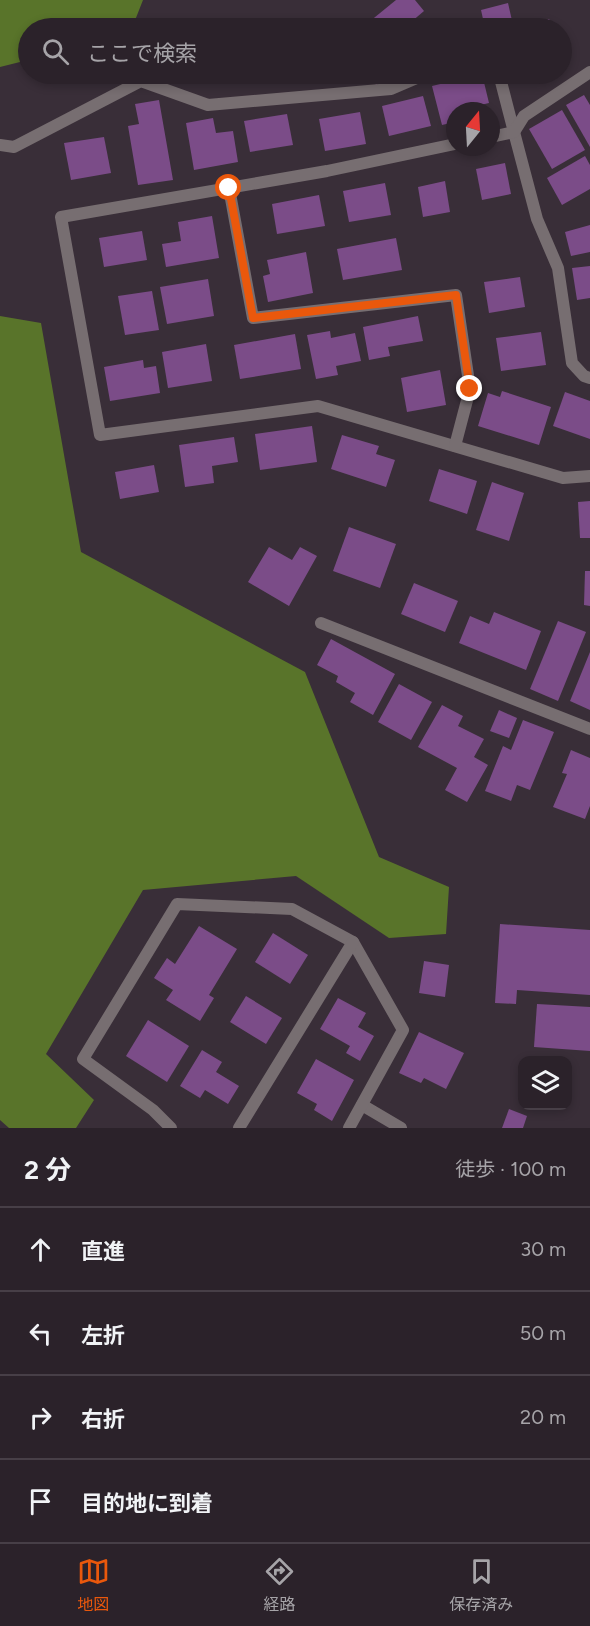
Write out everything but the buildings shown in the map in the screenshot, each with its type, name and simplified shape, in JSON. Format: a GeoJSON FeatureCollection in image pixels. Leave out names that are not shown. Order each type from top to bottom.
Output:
{"type":"FeatureCollection","features":[{"type":"Feature","properties":{"kind":"street"},"geometry":{"type":"LineString","coordinates":[[500,135],[514,132],[524,116],[590,72]]}},
{"type":"Feature","properties":{"kind":"street"},"geometry":{"type":"LineString","coordinates":[[0,145],[14,147],[135,84]]}},
{"type":"Feature","properties":{"kind":"street"},"geometry":{"type":"LineString","coordinates":[[149,84],[208,105],[391,89],[403,84]]}},
{"type":"Feature","properties":{"kind":"street"},"geometry":{"type":"LineString","coordinates":[[502,84],[537,219],[558,268],[572,363],[584,376],[590,378]]}},
{"type":"Feature","properties":{"kind":"street"},"geometry":{"type":"LineString","coordinates":[[446,146],[327,171],[61,217],[100,435],[318,406],[563,478],[590,476]]}},
{"type":"Feature","properties":{"kind":"street"},"geometry":{"type":"LineString","coordinates":[[229,188],[253,318],[456,295],[470,389],[455,446]]}},
{"type":"Feature","properties":{"kind":"street"},"geometry":{"type":"LineString","coordinates":[[321,623],[590,729]]}},
{"type":"Feature","properties":{"kind":"street"},"geometry":{"type":"LineString","coordinates":[[171,1128],[153,1110],[83,1059],[177,904],[292,909],[353,942],[403,1030],[350,1128]]}},
{"type":"Feature","properties":{"kind":"street"},"geometry":{"type":"LineString","coordinates":[[239,1128],[353,942]]}},
{"type":"Feature","properties":{"kind":"street"},"geometry":{"type":"LineString","coordinates":[[362,1105],[401,1128]]}},
{"type":"Feature","properties":{"kind":"green space"},"geometry":{"type":"Polygon","coordinates":[[[0,0],[143,0],[136,18],[18,18],[18,62],[0,67],[0,0]]]}},
{"type":"Feature","properties":{"kind":"green space"},"geometry":{"type":"Polygon","coordinates":[[[0,316],[41,323],[81,552],[305,672],[379,857],[449,887],[446,934],[389,938],[296,876],[143,890],[46,1054],[94,1100],[76,1128],[9,1128],[0,1120],[0,316]]]}},
{"type":"Feature","properties":{"kind":"route"},"geometry":{"type":"LineString","coordinates":[[229,188],[253,318],[456,295],[470,389]]}}]}
